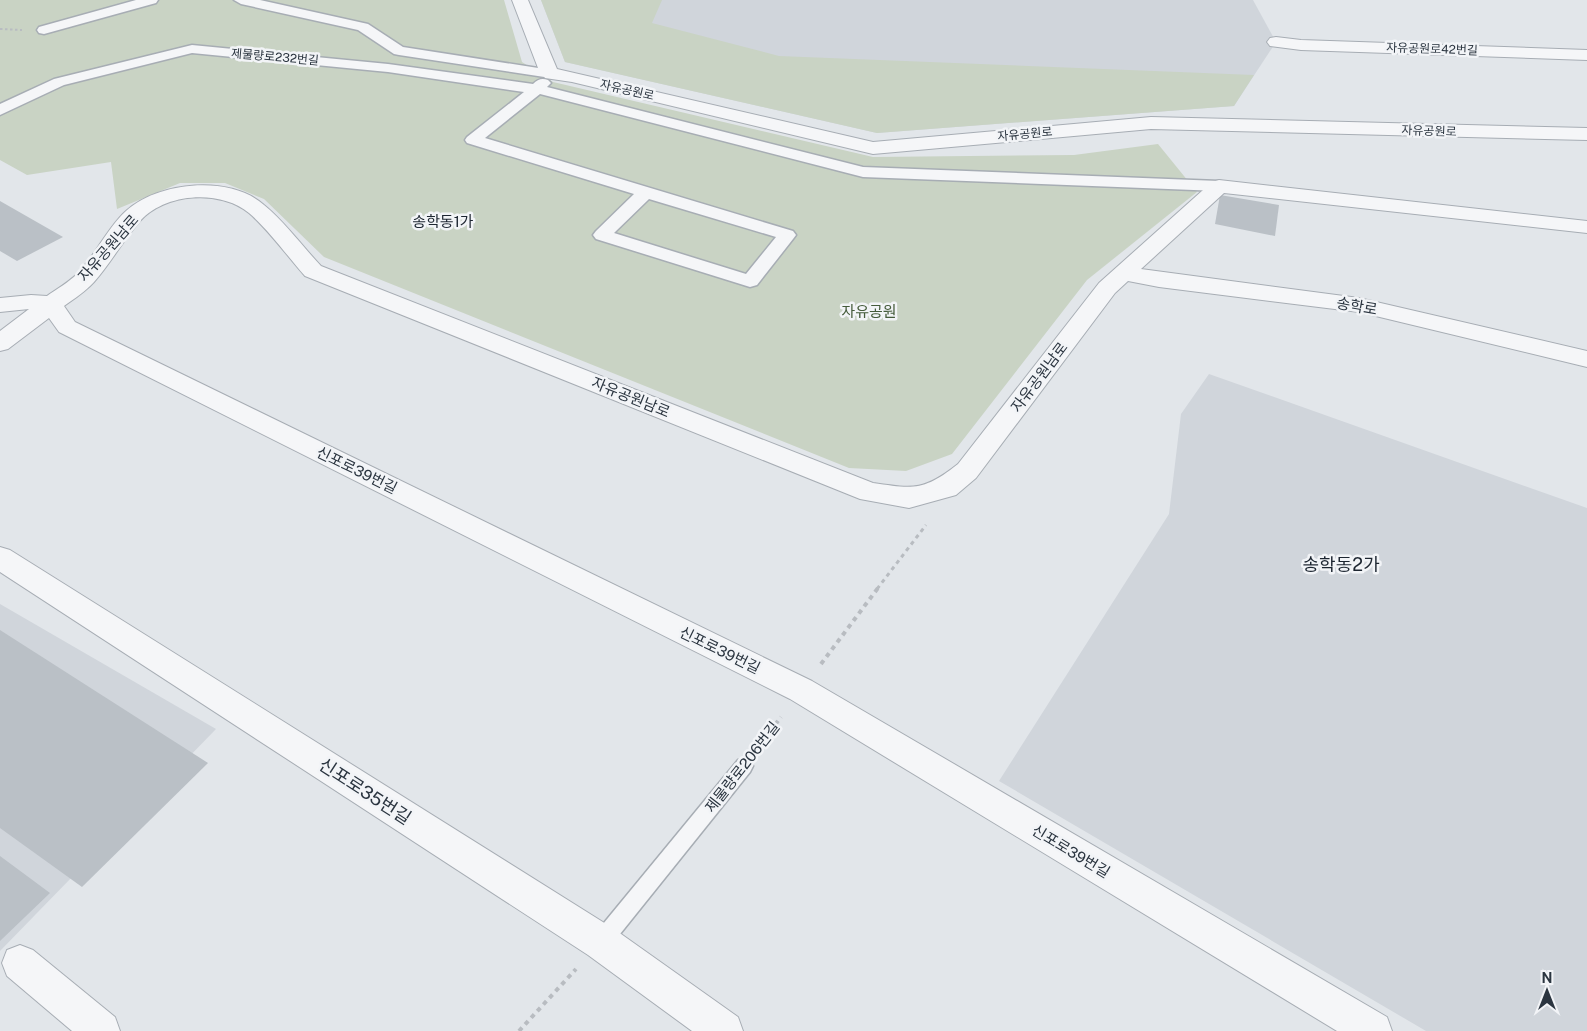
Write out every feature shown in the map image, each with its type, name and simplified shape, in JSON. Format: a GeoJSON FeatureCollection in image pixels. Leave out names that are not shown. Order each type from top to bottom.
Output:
{"type":"FeatureCollection","features":[{"type":"Feature","properties":{"kind":"street"},"geometry":{"type":"LineString","coordinates":[[44,30],[151,0]]}},
{"type":"Feature","properties":{"kind":"street"},"geometry":{"type":"LineString","coordinates":[[241,0],[363,27],[399,51],[551,74]]}},
{"type":"Feature","properties":{"kind":"street"},"geometry":{"type":"LineString","coordinates":[[520,0],[551,74]]}},
{"type":"Feature","properties":{"kind":"street","name":"자유공원로42번길"},"geometry":{"type":"LineString","coordinates":[[1276,42],[1301,45],[1587,55]]}},
{"type":"Feature","properties":{"kind":"street","name":"제물량로232번길"},"geometry":{"type":"LineString","coordinates":[[0,110],[59,82],[192,49],[388,68],[537,89],[863,172],[1219,186]]}},
{"type":"Feature","properties":{"kind":"street"},"geometry":{"type":"LineString","coordinates":[[551,74],[537,89],[473,140],[787,235],[750,281],[602,235],[645,193]]}},
{"type":"Feature","properties":{"kind":"street","name":"자유공원로"},"geometry":{"type":"LineString","coordinates":[[551,74],[591,81],[873,148],[1151,123],[1587,134]]}},
{"type":"Feature","properties":{"kind":"street"},"geometry":{"type":"LineString","coordinates":[[1219,186],[1587,227]]}},
{"type":"Feature","properties":{"kind":"street","name":"자유공원남로"},"geometry":{"type":"LineString","coordinates":[[0,343],[85,279],[134,215],[159,199],[184,191],[216,192],[244,200],[257,209],[313,270],[322,274],[870,492],[909,498],[946,488],[967,472],[1106,288],[1219,186]]}},
{"type":"Feature","properties":{"kind":"street","name":"송학로"},"geometry":{"type":"LineString","coordinates":[[1124,273],[1159,280],[1359,305],[1587,360]]}},
{"type":"Feature","properties":{"kind":"street"},"geometry":{"type":"LineString","coordinates":[[0,305],[30,302],[52,304]]}},
{"type":"Feature","properties":{"kind":"street","name":"신포로39번길"},"geometry":{"type":"LineString","coordinates":[[52,304],[67,327],[801,690],[1373,1031]]}},
{"type":"Feature","properties":{"kind":"street","name":"신포로35번길"},"geometry":{"type":"LineString","coordinates":[[0,558],[602,942],[724,1031]]}},
{"type":"Feature","properties":{"kind":"street"},"geometry":{"type":"LineString","coordinates":[[20,963],[101,1031]]}},
{"type":"Feature","properties":{"kind":"lane","name":"제물량로206번길"},"geometry":{"type":"LineString","coordinates":[[602,942],[744,766]]}},
{"type":"Feature","properties":{"kind":"path","name":"제물량로206번길"},"geometry":{"type":"LineString","coordinates":[[744,766],[927,523],[946,488]]}},
{"type":"Feature","properties":{"kind":"path"},"geometry":{"type":"LineString","coordinates":[[519,1031],[602,942]]}},
{"type":"Feature","properties":{"kind":"shaded area"},"geometry":{"type":"Polygon","coordinates":[[[541,0],[1253,0],[1276,42],[1234,106],[877,133],[565,62],[541,0]]]}},
{"type":"Feature","properties":{"kind":"shaded area"},"geometry":{"type":"Polygon","coordinates":[[[1209,374],[1587,508],[1587,1031],[1426,1031],[999,781],[1169,514],[1181,414],[1209,374]]]}},
{"type":"Feature","properties":{"kind":"shaded area"},"geometry":{"type":"Polygon","coordinates":[[[0,604],[216,729],[0,951],[0,604]]]}},
{"type":"Feature","properties":{"kind":"green space","name":"자유공원"},"geometry":{"type":"Polygon","coordinates":[[[0,0],[504,0],[522,62],[553,82],[873,157],[1074,155],[1158,144],[1197,192],[1087,280],[952,454],[906,471],[849,468],[324,257],[264,199],[225,183],[180,183],[117,209],[111,162],[27,175],[0,160],[0,0]]]}},
{"type":"Feature","properties":{"kind":"green space"},"geometry":{"type":"Polygon","coordinates":[[[541,0],[662,0],[652,23],[779,56],[1254,75],[1234,106],[877,133],[565,62],[541,0]]]}},
{"type":"Feature","properties":{"kind":"building"},"geometry":{"type":"Polygon","coordinates":[[[1220,195],[1279,205],[1275,236],[1215,224],[1220,195]]]}},
{"type":"Feature","properties":{"kind":"building"},"geometry":{"type":"Polygon","coordinates":[[[0,201],[63,237],[17,261],[0,251],[0,201]]]}},
{"type":"Feature","properties":{"kind":"building"},"geometry":{"type":"Polygon","coordinates":[[[0,630],[208,763],[82,887],[0,828],[0,630]]]}},
{"type":"Feature","properties":{"kind":"building"},"geometry":{"type":"Polygon","coordinates":[[[0,856],[50,893],[0,941],[0,856]]]}},
{"type":"Feature","properties":{"kind":"district","name":"송학동1가"},"geometry":{"type":"Point","coordinates":[443,221]}},
{"type":"Feature","properties":{"kind":"district","name":"송학동2가"},"geometry":{"type":"Point","coordinates":[1341,564]}}]}
